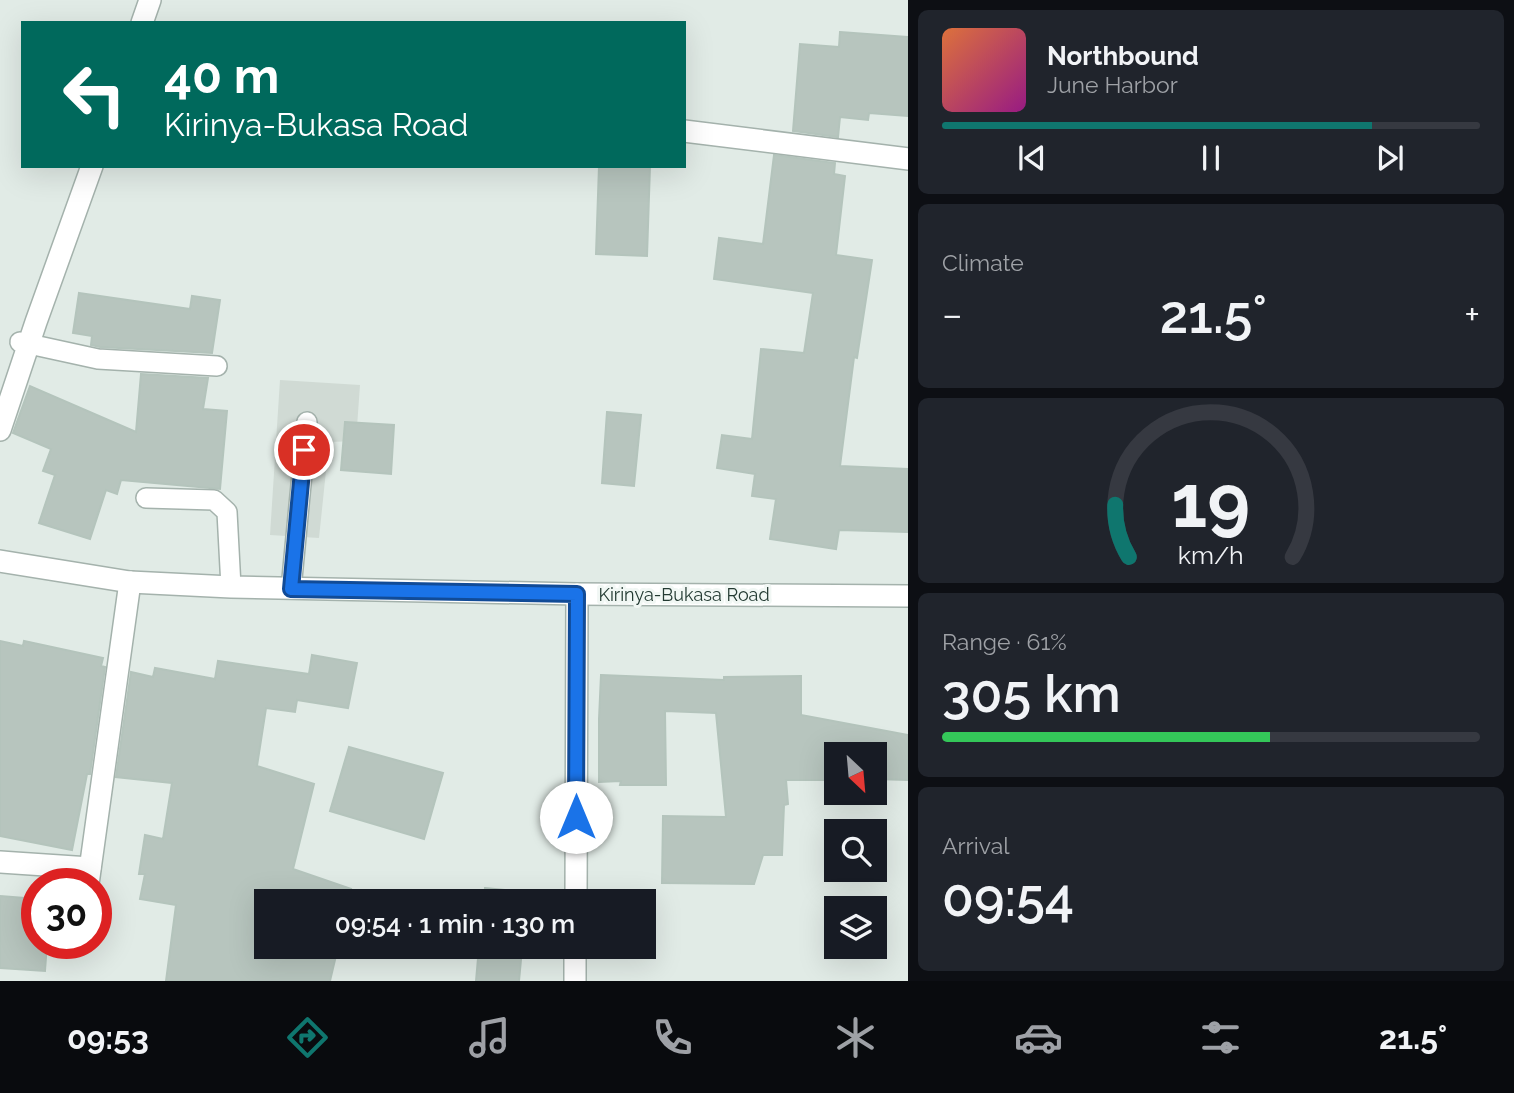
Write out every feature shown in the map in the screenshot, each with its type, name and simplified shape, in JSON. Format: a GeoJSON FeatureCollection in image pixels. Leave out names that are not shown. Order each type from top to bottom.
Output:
{"type":"FeatureCollection","features":[{"type":"Feature","properties":{"kind":"street"},"geometry":{"type":"LineString","coordinates":[[129,21],[135,0]]}},
{"type":"Feature","properties":{"kind":"street"},"geometry":{"type":"LineString","coordinates":[[143,21],[150,0]]}},
{"type":"Feature","properties":{"kind":"street"},"geometry":{"type":"LineString","coordinates":[[686,131],[908,159]]}},
{"type":"Feature","properties":{"kind":"street"},"geometry":{"type":"LineString","coordinates":[[0,389],[20,341],[78,168]]}},
{"type":"Feature","properties":{"kind":"street"},"geometry":{"type":"LineString","coordinates":[[0,430],[91,168]]}},
{"type":"Feature","properties":{"kind":"street","name":"Kirinya-Bukasa Road"},"geometry":{"type":"LineString","coordinates":[[0,561],[130,582],[231,587],[577,594],[908,596]]}},
{"type":"Feature","properties":{"kind":"street"},"geometry":{"type":"LineString","coordinates":[[90,868],[130,582]]}},
{"type":"Feature","properties":{"kind":"street"},"geometry":{"type":"LineString","coordinates":[[576,889],[577,594]]}},
{"type":"Feature","properties":{"kind":"street"},"geometry":{"type":"LineString","coordinates":[[0,862],[38,868]]}},
{"type":"Feature","properties":{"kind":"street"},"geometry":{"type":"LineString","coordinates":[[575,959],[575,981]]}},
{"type":"Feature","properties":{"kind":"lane"},"geometry":{"type":"LineString","coordinates":[[20,341],[98,359],[217,366]]}},
{"type":"Feature","properties":{"kind":"lane"},"geometry":{"type":"LineString","coordinates":[[291,589],[307,422]]}},
{"type":"Feature","properties":{"kind":"lane"},"geometry":{"type":"LineString","coordinates":[[146,498],[214,500],[227,512],[231,587]]}},
{"type":"Feature","properties":{"kind":"shaded area"},"geometry":{"type":"Polygon","coordinates":[[[280,380],[360,385],[356,441],[329,442],[319,538],[270,535],[280,380]]]}},
{"type":"Feature","properties":{"kind":"building"},"geometry":{"type":"Polygon","coordinates":[[[840,32],[908,37],[908,116],[869,113],[868,120],[840,117],[838,137],[793,131],[800,44],[839,47],[840,32]]]}},
{"type":"Feature","properties":{"kind":"building"},"geometry":{"type":"Polygon","coordinates":[[[774,155],[835,163],[834,174],[845,176],[836,255],[872,260],[857,358],[854,357],[840,466],[908,469],[908,532],[839,530],[836,549],[770,539],[776,499],[752,496],[755,474],[717,468],[722,435],[752,439],[761,349],[804,353],[813,293],[714,279],[719,238],[763,244],[774,155]]]}},
{"type":"Feature","properties":{"kind":"building"},"geometry":{"type":"Polygon","coordinates":[[[599,168],[650,168],[647,256],[596,254],[599,168]]]}},
{"type":"Feature","properties":{"kind":"building"},"geometry":{"type":"Polygon","coordinates":[[[79,293],[190,309],[192,296],[220,300],[212,353],[91,345],[92,336],[73,333],[79,293]]]}},
{"type":"Feature","properties":{"kind":"building"},"geometry":{"type":"Polygon","coordinates":[[[141,374],[208,378],[203,409],[227,411],[220,489],[121,480],[117,494],[106,490],[90,539],[39,523],[55,475],[43,471],[51,449],[13,433],[30,386],[136,432],[141,374]]]}},
{"type":"Feature","properties":{"kind":"building"},"geometry":{"type":"Polygon","coordinates":[[[607,412],[641,415],[634,486],[602,483],[607,412]]]}},
{"type":"Feature","properties":{"kind":"building"},"geometry":{"type":"Polygon","coordinates":[[[345,422],[394,425],[391,474],[341,470],[345,422]]]}},
{"type":"Feature","properties":{"kind":"building"},"geometry":{"type":"Polygon","coordinates":[[[0,641],[23,646],[24,641],[103,658],[101,666],[105,667],[90,774],[87,774],[72,850],[0,836],[0,641]]]}},
{"type":"Feature","properties":{"kind":"building"},"geometry":{"type":"Polygon","coordinates":[[[312,655],[357,663],[348,708],[297,700],[295,712],[266,708],[257,766],[314,784],[293,869],[351,889],[254,889],[254,959],[335,959],[330,981],[166,981],[176,905],[140,899],[145,874],[139,874],[145,835],[163,839],[172,783],[116,777],[131,672],[153,677],[155,668],[215,679],[218,661],[309,674],[312,655]]]}},
{"type":"Feature","properties":{"kind":"building"},"geometry":{"type":"Polygon","coordinates":[[[601,675],[724,680],[724,677],[801,676],[801,715],[908,735],[908,780],[887,779],[887,742],[824,742],[824,780],[786,780],[788,804],[784,805],[782,855],[763,855],[754,884],[662,883],[663,816],[726,817],[716,713],[665,711],[666,785],[599,782],[601,675]]]}},
{"type":"Feature","properties":{"kind":"building"},"geometry":{"type":"Polygon","coordinates":[[[349,747],[443,773],[424,839],[330,811],[349,747]]]}},
{"type":"Feature","properties":{"kind":"building"},"geometry":{"type":"Polygon","coordinates":[[[0,896],[21,898],[21,959],[46,959],[45,971],[0,968],[0,896]]]}},
{"type":"Feature","properties":{"kind":"building"},"geometry":{"type":"Polygon","coordinates":[[[478,959],[521,959],[519,981],[476,981],[478,959]]]}},
{"type":"Feature","properties":{"kind":"route"},"geometry":{"type":"LineString","coordinates":[[304,450],[291,589],[577,594],[576,817]]}}]}
